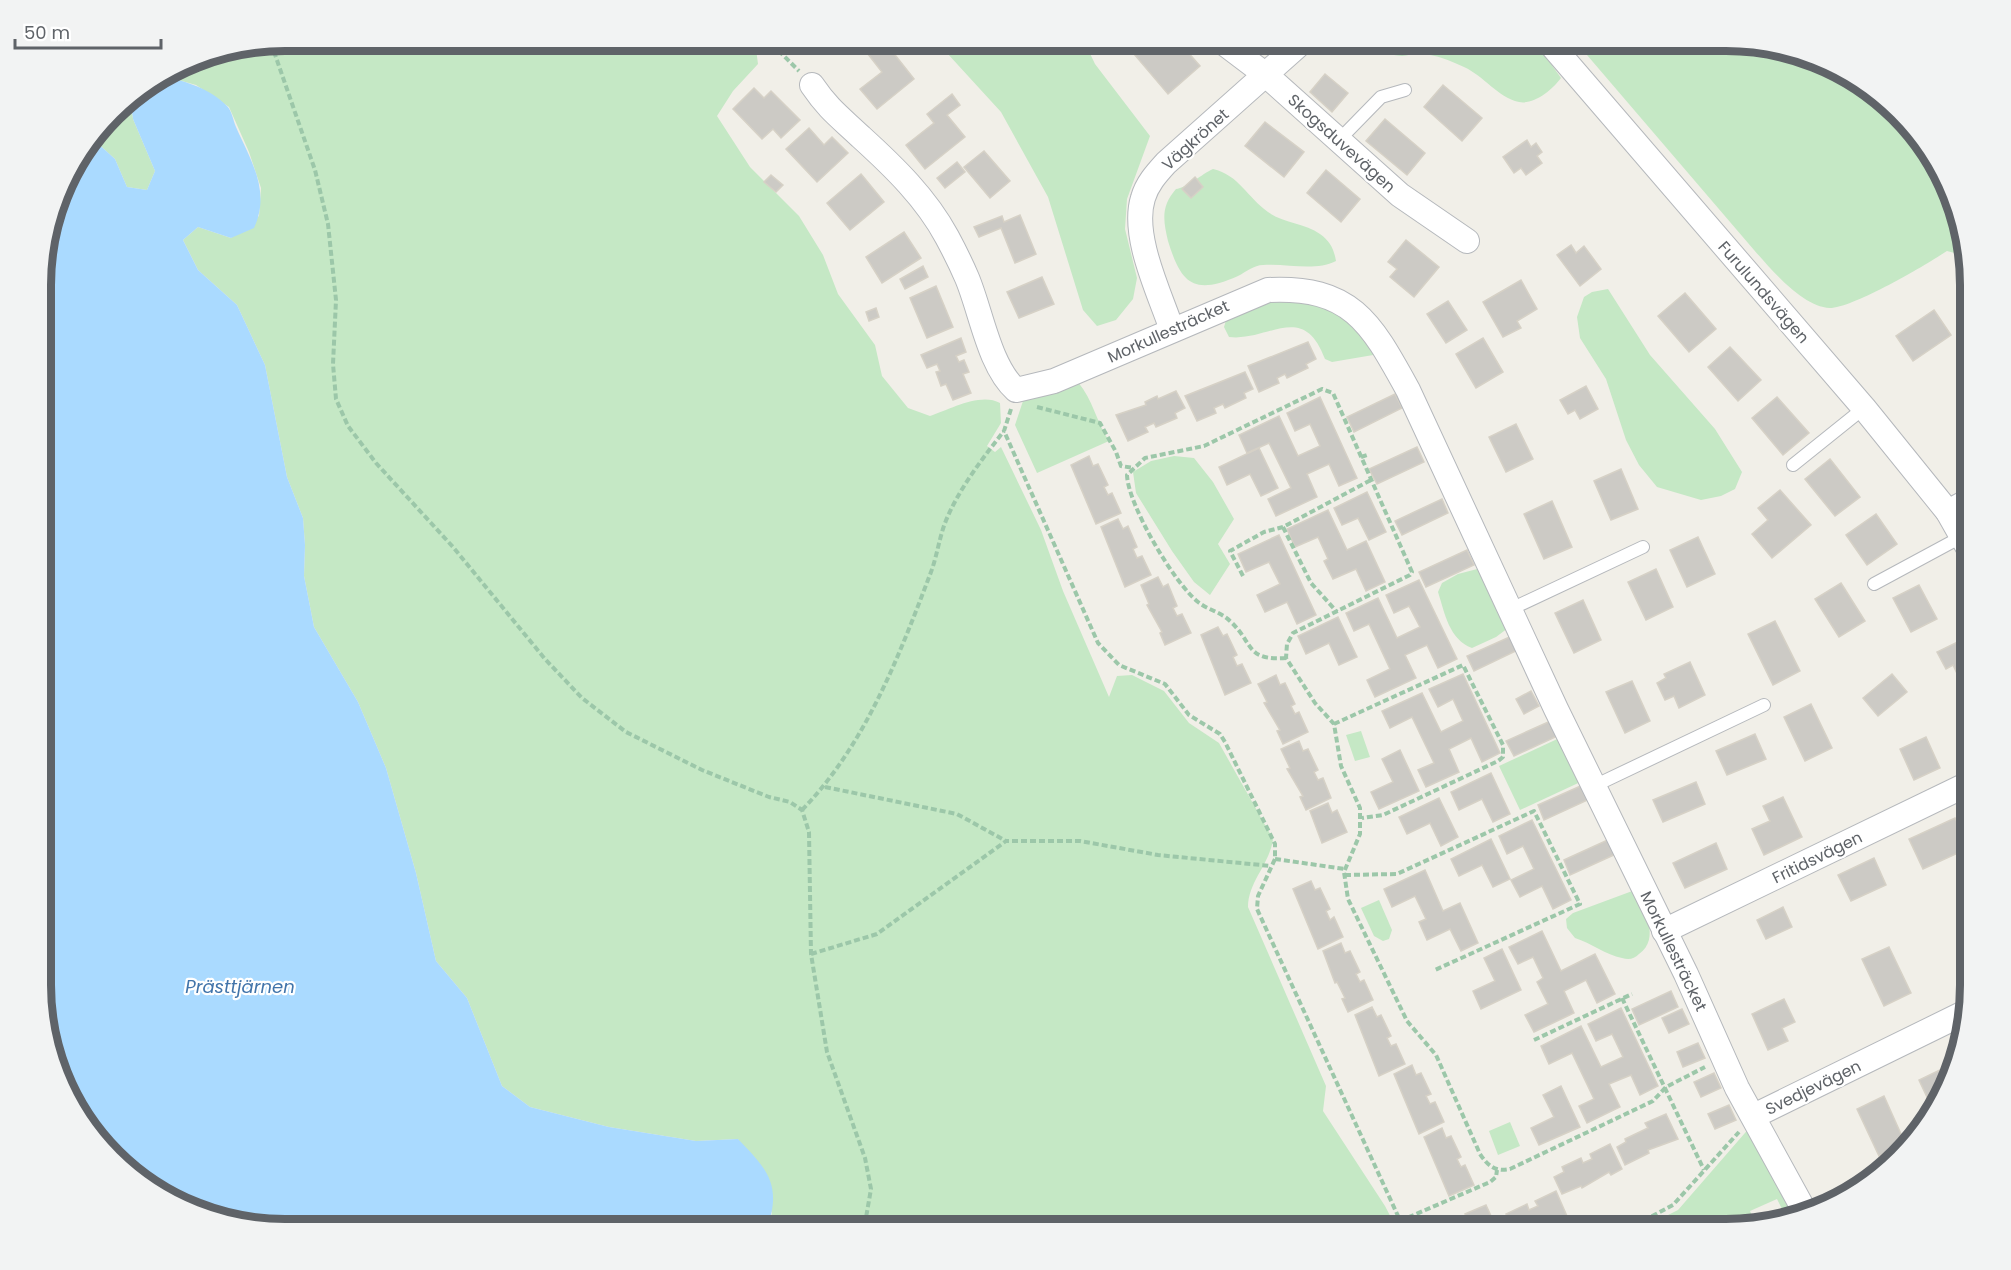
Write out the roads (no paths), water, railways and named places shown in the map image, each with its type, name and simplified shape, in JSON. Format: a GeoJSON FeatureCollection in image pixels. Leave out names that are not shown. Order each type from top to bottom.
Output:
{"type":"FeatureCollection","features":[{"type":"Feature","properties":{"kind":"street","name":"Skogsduvevägen"},"geometry":{"type":"LineString","coordinates":[[1235,51],[1266,75],[1400,195],[1467,242]]}},
{"type":"Feature","properties":{"kind":"street","name":"Vägkrönet"},"geometry":{"type":"LineString","coordinates":[[1172,330],[1141,236],[1143,199],[1151,180],[1166,163],[1291,51]]}},
{"type":"Feature","properties":{"kind":"street","name":"Furulundsvägen"},"geometry":{"type":"LineString","coordinates":[[1557,51],[1864,408],[1948,512],[1960,533]]}},
{"type":"Feature","properties":{"kind":"street","name":"Morkullesträcket"},"geometry":{"type":"LineString","coordinates":[[812,85],[829,110],[897,171],[924,201],[946,236],[967,278],[998,364],[1007,381],[1016,390],[1054,381],[1268,290],[1293,289],[1321,293],[1359,315],[1385,347],[1408,390],[1594,786],[1754,1116]]}},
{"type":"Feature","properties":{"kind":"street"},"geometry":{"type":"LineString","coordinates":[[1948,512],[1960,505]]}},
{"type":"Feature","properties":{"kind":"street","name":"Fritidsvägen"},"geometry":{"type":"LineString","coordinates":[[1664,931],[1960,788]]}},
{"type":"Feature","properties":{"kind":"street","name":"Svedjevägen"},"geometry":{"type":"LineString","coordinates":[[1802,1207],[1754,1116],[1958,1016]]}},
{"type":"Feature","properties":{"kind":"lane"},"geometry":{"type":"LineString","coordinates":[[1339,140],[1381,97],[1405,90]]}},
{"type":"Feature","properties":{"kind":"lane"},"geometry":{"type":"LineString","coordinates":[[1793,465],[1864,408]]}},
{"type":"Feature","properties":{"kind":"lane"},"geometry":{"type":"LineString","coordinates":[[1511,609],[1643,547]]}},
{"type":"Feature","properties":{"kind":"lane"},"geometry":{"type":"LineString","coordinates":[[1874,584],[1960,547]]}},
{"type":"Feature","properties":{"kind":"lane"},"geometry":{"type":"LineString","coordinates":[[1594,786],[1764,705]]}},
{"type":"Feature","properties":{"kind":"water","name":"Prästtjärnen"},"geometry":{"type":"Polygon","coordinates":[[[174,79],[189,83],[205,90],[227,106],[253,164],[260,189],[259,214],[254,228],[231,238],[198,227],[183,240],[198,270],[237,305],[265,365],[287,477],[303,518],[304,576],[314,627],[358,702],[386,768],[416,873],[436,961],[467,998],[502,1086],[530,1107],[609,1127],[696,1141],[738,1139],[764,1169],[769,1179],[773,1201],[770,1219],[285,1219],[239,1215],[210,1207],[181,1195],[142,1171],[119,1151],[99,1128],[82,1102],[63,1060],[55,1031],[51,985],[51,285],[55,239],[63,210],[75,181],[98,144],[115,159],[127,187],[147,190],[155,171],[133,119],[132,108],[155,90],[174,79]]]}}]}
